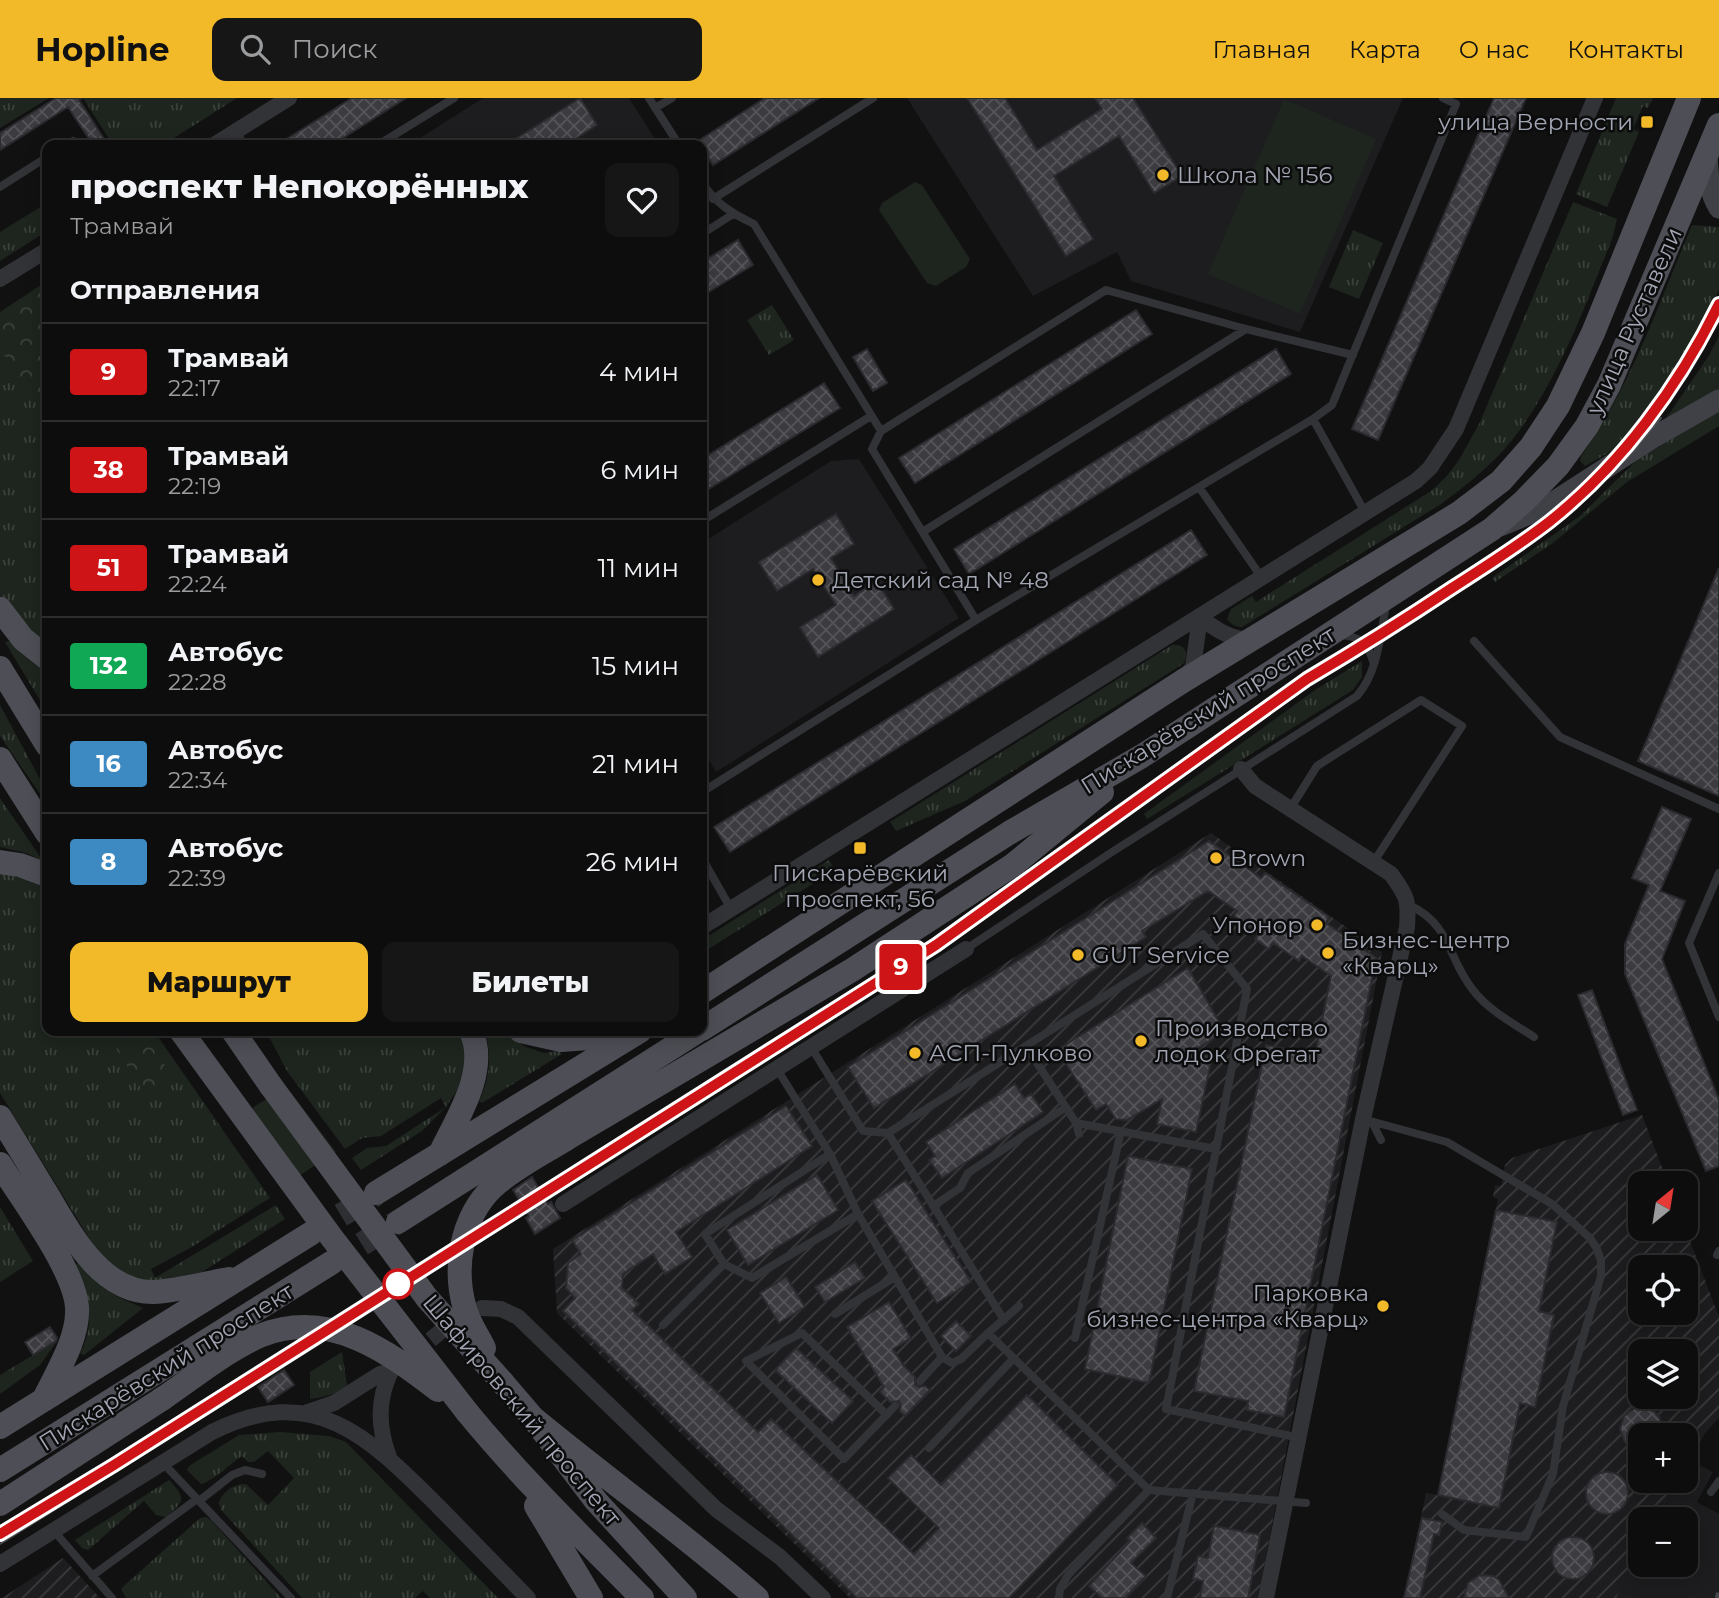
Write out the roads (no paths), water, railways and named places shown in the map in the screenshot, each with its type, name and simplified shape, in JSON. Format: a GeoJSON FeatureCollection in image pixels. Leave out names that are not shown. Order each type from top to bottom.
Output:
{"type":"FeatureCollection","features":[{"type":"Feature","properties":{"kind":"main road","name":"улица Руставели"},"geometry":{"type":"LineString","coordinates":[[1501,481],[1531,447],[1558,406],[1593,333],[1689,98]]}},
{"type":"Feature","properties":{"kind":"main road","name":"улица Руставели"},"geometry":{"type":"LineString","coordinates":[[1492,530],[1558,466],[1587,426],[1614,373],[1719,125]]}},
{"type":"Feature","properties":{"kind":"main road"},"geometry":{"type":"LineString","coordinates":[[1707,153],[1712,197],[1719,208]]}},
{"type":"Feature","properties":{"kind":"main road","name":"Пискарёвский проспект"},"geometry":{"type":"LineString","coordinates":[[707,1026],[1009,833],[1143,756],[1492,530],[1544,508],[1654,437],[1719,400]]}},
{"type":"Feature","properties":{"kind":"main road","name":"Пискарёвский проспект"},"geometry":{"type":"LineString","coordinates":[[707,989],[1183,681],[1459,513],[1501,481]]}},
{"type":"Feature","properties":{"kind":"main road"},"geometry":{"type":"LineString","coordinates":[[0,609],[23,639],[42,655]]}},
{"type":"Feature","properties":{"kind":"main road"},"geometry":{"type":"LineString","coordinates":[[0,668],[42,737]]}},
{"type":"Feature","properties":{"kind":"main road"},"geometry":{"type":"LineString","coordinates":[[503,1383],[466,1312],[460,1262],[467,1226],[477,1206],[493,1187],[566,1139],[852,970],[1013,865],[1063,826],[1143,756]]}},
{"type":"Feature","properties":{"kind":"main road"},"geometry":{"type":"LineString","coordinates":[[0,759],[42,825]]}},
{"type":"Feature","properties":{"kind":"main road"},"geometry":{"type":"LineString","coordinates":[[0,862],[20,865],[42,873]]}},
{"type":"Feature","properties":{"kind":"main road","name":"Шафировский проспект"},"geometry":{"type":"LineString","coordinates":[[184,1036],[321,1236],[501,1453],[549,1506],[642,1598]]}},
{"type":"Feature","properties":{"kind":"main road","name":"Шафировский проспект"},"geometry":{"type":"LineString","coordinates":[[236,1036],[427,1298],[533,1418],[596,1501],[685,1598]]}},
{"type":"Feature","properties":{"kind":"main road"},"geometry":{"type":"LineString","coordinates":[[440,1154],[467,1098],[477,1066],[473,1036]]}},
{"type":"Feature","properties":{"kind":"main road"},"geometry":{"type":"LineString","coordinates":[[543,1036],[561,1040],[604,1036]]}},
{"type":"Feature","properties":{"kind":"main road"},"geometry":{"type":"LineString","coordinates":[[376,1193],[632,1036]]}},
{"type":"Feature","properties":{"kind":"main road","name":"Пискарёвский проспект"},"geometry":{"type":"LineString","coordinates":[[398,1222],[691,1036]]}},
{"type":"Feature","properties":{"kind":"main road"},"geometry":{"type":"LineString","coordinates":[[0,1117],[79,1246],[99,1268],[120,1282],[135,1289],[154,1292],[240,1277]]}},
{"type":"Feature","properties":{"kind":"main road"},"geometry":{"type":"LineString","coordinates":[[0,1164],[59,1258],[72,1283],[77,1309],[72,1336],[44,1399]]}},
{"type":"Feature","properties":{"kind":"main road","name":"Пискарёвский проспект"},"geometry":{"type":"LineString","coordinates":[[0,1427],[240,1277],[321,1236]]}},
{"type":"Feature","properties":{"kind":"main road","name":"Пискарёвский проспект"},"geometry":{"type":"LineString","coordinates":[[0,1470],[331,1263]]}},
{"type":"Feature","properties":{"kind":"main road"},"geometry":{"type":"LineString","coordinates":[[0,1504],[244,1344],[276,1331],[309,1328],[353,1335],[374,1344],[404,1363],[467,1412]]}},
{"type":"Feature","properties":{"kind":"main road"},"geometry":{"type":"LineString","coordinates":[[533,1418],[592,1467],[664,1520],[757,1598]]}},
{"type":"Feature","properties":{"kind":"main road"},"geometry":{"type":"LineString","coordinates":[[501,1453],[591,1598]]}},
{"type":"Feature","properties":{"kind":"street"},"geometry":{"type":"LineString","coordinates":[[240,139],[289,98]]}},
{"type":"Feature","properties":{"kind":"street"},"geometry":{"type":"LineString","coordinates":[[707,924],[1366,514],[1416,481],[1430,468],[1456,429],[1595,98]]}},
{"type":"Feature","properties":{"kind":"street"},"geometry":{"type":"LineString","coordinates":[[0,279],[42,253]]}},
{"type":"Feature","properties":{"kind":"street"},"geometry":{"type":"LineString","coordinates":[[1200,618],[1234,639],[1250,640]]}},
{"type":"Feature","properties":{"kind":"street"},"geometry":{"type":"LineString","coordinates":[[1183,681],[1193,667],[1200,618]]}},
{"type":"Feature","properties":{"kind":"street"},"geometry":{"type":"LineString","coordinates":[[1241,769],[1255,786],[1391,874],[1409,905],[1407,928],[1368,1121],[1266,1598]]}},
{"type":"Feature","properties":{"kind":"street"},"geometry":{"type":"LineString","coordinates":[[563,1204],[966,949]]}},
{"type":"Feature","properties":{"kind":"street"},"geometry":{"type":"LineString","coordinates":[[482,1308],[501,1309],[518,1317],[716,1509],[780,1557],[823,1598]]}},
{"type":"Feature","properties":{"kind":"street"},"geometry":{"type":"LineString","coordinates":[[303,1414],[334,1404],[380,1374],[391,1371],[383,1389],[380,1406],[384,1441],[389,1457]]}},
{"type":"Feature","properties":{"kind":"street"},"geometry":{"type":"LineString","coordinates":[[0,1564],[235,1420],[267,1413],[303,1414],[327,1418],[337,1423],[389,1457],[527,1598]]}},
{"type":"Feature","properties":{"kind":"lane"},"geometry":{"type":"LineString","coordinates":[[386,140],[454,98]]}},
{"type":"Feature","properties":{"kind":"lane"},"geometry":{"type":"LineString","coordinates":[[649,98],[676,140]]}},
{"type":"Feature","properties":{"kind":"lane"},"geometry":{"type":"LineString","coordinates":[[655,108],[672,98]]}},
{"type":"Feature","properties":{"kind":"lane"},"geometry":{"type":"LineString","coordinates":[[713,199],[873,98]]}},
{"type":"Feature","properties":{"kind":"lane"},"geometry":{"type":"LineString","coordinates":[[707,789],[976,620],[1313,419],[1332,405],[1457,101],[1443,98]]}},
{"type":"Feature","properties":{"kind":"lane"},"geometry":{"type":"LineString","coordinates":[[0,187],[42,160]]}},
{"type":"Feature","properties":{"kind":"lane"},"geometry":{"type":"LineString","coordinates":[[707,190],[713,199],[733,214],[754,224],[881,432]]}},
{"type":"Feature","properties":{"kind":"lane"},"geometry":{"type":"LineString","coordinates":[[707,231],[733,214]]}},
{"type":"Feature","properties":{"kind":"lane"},"geometry":{"type":"LineString","coordinates":[[976,620],[872,449],[881,432],[1105,290],[1353,355]]}},
{"type":"Feature","properties":{"kind":"lane"},"geometry":{"type":"LineString","coordinates":[[924,531],[1247,329]]}},
{"type":"Feature","properties":{"kind":"lane"},"geometry":{"type":"LineString","coordinates":[[707,518],[871,416]]}},
{"type":"Feature","properties":{"kind":"lane"},"geometry":{"type":"LineString","coordinates":[[1313,419],[1366,514]]}},
{"type":"Feature","properties":{"kind":"lane"},"geometry":{"type":"LineString","coordinates":[[1199,487],[1262,578]]}},
{"type":"Feature","properties":{"kind":"lane"},"geometry":{"type":"LineString","coordinates":[[966,949],[1357,696],[1366,686],[1371,674],[1388,596]]}},
{"type":"Feature","properties":{"kind":"lane"},"geometry":{"type":"LineString","coordinates":[[1328,634],[1350,635],[1359,639],[1370,651],[1373,661]]}},
{"type":"Feature","properties":{"kind":"lane"},"geometry":{"type":"LineString","coordinates":[[1474,641],[1560,737],[1719,809]]}},
{"type":"Feature","properties":{"kind":"lane"},"geometry":{"type":"LineString","coordinates":[[1290,809],[1317,766],[1421,699],[1462,726],[1373,863]]}},
{"type":"Feature","properties":{"kind":"lane"},"geometry":{"type":"LineString","coordinates":[[707,867],[730,909]]}},
{"type":"Feature","properties":{"kind":"lane"},"geometry":{"type":"LineString","coordinates":[[1719,873],[1689,943],[1719,1017]]}},
{"type":"Feature","properties":{"kind":"lane"},"geometry":{"type":"LineString","coordinates":[[1409,905],[1426,913],[1440,927],[1466,981],[1475,993],[1496,1012],[1534,1037]]}},
{"type":"Feature","properties":{"kind":"lane"},"geometry":{"type":"LineString","coordinates":[[811,1047],[863,1131],[888,1133],[1203,934],[1247,989],[1166,1409],[1300,1438]]}},
{"type":"Feature","properties":{"kind":"lane"},"geometry":{"type":"LineString","coordinates":[[1026,1046],[1076,1122],[1079,1134]]}},
{"type":"Feature","properties":{"kind":"lane"},"geometry":{"type":"LineString","coordinates":[[777,1069],[830,1154],[858,1214],[942,1357],[952,1363],[961,1359],[1019,1306]]}},
{"type":"Feature","properties":{"kind":"lane"},"geometry":{"type":"LineString","coordinates":[[933,1206],[960,1188],[968,1173],[1066,1107]]}},
{"type":"Feature","properties":{"kind":"lane"},"geometry":{"type":"LineString","coordinates":[[1368,1121],[1381,1140]]}},
{"type":"Feature","properties":{"kind":"lane"},"geometry":{"type":"LineString","coordinates":[[1368,1121],[1447,1142],[1552,1204],[1590,1238],[1601,1261],[1601,1276],[1563,1406],[1553,1474],[1526,1538],[1464,1530],[1443,1514]]}},
{"type":"Feature","properties":{"kind":"lane"},"geometry":{"type":"LineString","coordinates":[[1076,1122],[1216,1149]]}},
{"type":"Feature","properties":{"kind":"lane"},"geometry":{"type":"LineString","coordinates":[[1075,1338],[1121,1131]]}},
{"type":"Feature","properties":{"kind":"lane"},"geometry":{"type":"LineString","coordinates":[[888,1133],[1004,1320]]}},
{"type":"Feature","properties":{"kind":"lane"},"geometry":{"type":"LineString","coordinates":[[830,1154],[705,1234],[724,1264],[752,1278],[858,1214]]}},
{"type":"Feature","properties":{"kind":"lane"},"geometry":{"type":"LineString","coordinates":[[663,1325],[724,1264]]}},
{"type":"Feature","properties":{"kind":"lane"},"geometry":{"type":"LineString","coordinates":[[835,1314],[895,1277]]}},
{"type":"Feature","properties":{"kind":"lane"},"geometry":{"type":"LineString","coordinates":[[887,1415],[802,1332],[746,1361],[844,1459],[887,1415],[895,1406]]}},
{"type":"Feature","properties":{"kind":"lane"},"geometry":{"type":"LineString","coordinates":[[988,1333],[1149,1490],[1306,1503]]}},
{"type":"Feature","properties":{"kind":"lane"},"geometry":{"type":"LineString","coordinates":[[920,1381],[942,1357]]}},
{"type":"Feature","properties":{"kind":"lane"},"geometry":{"type":"LineString","coordinates":[[929,1448],[1013,1359]]}},
{"type":"Feature","properties":{"kind":"lane"},"geometry":{"type":"LineString","coordinates":[[163,1462],[291,1598]]}},
{"type":"Feature","properties":{"kind":"lane"},"geometry":{"type":"LineString","coordinates":[[92,1576],[232,1475],[245,1470],[262,1474]]}},
{"type":"Feature","properties":{"kind":"lane"},"geometry":{"type":"LineString","coordinates":[[1712,1492],[1719,1481]]}},
{"type":"Feature","properties":{"kind":"lane"},"geometry":{"type":"LineString","coordinates":[[1059,1598],[1060,1589],[1068,1574],[1149,1490]]}},
{"type":"Feature","properties":{"kind":"lane"},"geometry":{"type":"LineString","coordinates":[[1167,1598],[1193,1493]]}},
{"type":"Feature","properties":{"kind":"lane"},"geometry":{"type":"LineString","coordinates":[[54,1531],[112,1598]]}},
{"type":"Feature","properties":{"kind":"tunnel"},"geometry":{"type":"LineString","coordinates":[[310,1234],[376,1194]]}},
{"type":"Feature","properties":{"kind":"tunnel"},"geometry":{"type":"LineString","coordinates":[[331,1263],[396,1223]]}},
{"type":"Feature","properties":{"kind":"tunnel"},"geometry":{"type":"LineString","coordinates":[[412,1355],[457,1318]]}},
{"type":"Feature","properties":{"kind":"tram line","name":"9"},"geometry":{"type":"LineString","coordinates":[[0,1534],[114,1465],[936,945],[1307,679],[1475,574],[1549,522],[1606,468],[1662,400],[1696,350],[1719,304]]}},
{"type":"Feature","properties":{"kind":"tram line"},"geometry":{"type":"LineString","coordinates":[[477,1234],[936,945],[1307,679],[1431,604],[1521,543],[1575,500],[1624,450],[1666,394],[1719,305]]}},
{"type":"Feature","properties":{"kind":"tram line"},"geometry":{"type":"LineString","coordinates":[[1625,461],[1661,418]]}},
{"type":"Feature","properties":{"kind":"tram line"},"geometry":{"type":"LineString","coordinates":[[430,1264],[450,1251]]}},
{"type":"Feature","properties":{"kind":"tram line"},"geometry":{"type":"LineString","coordinates":[[348,1316],[363,1306]]}},
{"type":"Feature","properties":{"kind":"tram line"},"geometry":{"type":"LineString","coordinates":[[0,1544],[324,1341]]}},
{"type":"Feature","properties":{"kind":"railway"},"geometry":{"type":"LineString","coordinates":[[1717,1598],[1719,1593]]}},
{"type":"Feature","properties":{"kind":"place","name":"улица Верности"},"geometry":{"type":"Point","coordinates":[1647,122]}},
{"type":"Feature","properties":{"kind":"place","name":"Школа № 156"},"geometry":{"type":"Point","coordinates":[1163,175]}},
{"type":"Feature","properties":{"kind":"place","name":"Детский сад № 48"},"geometry":{"type":"Point","coordinates":[818,580]}},
{"type":"Feature","properties":{"kind":"place","name":"Пискарёвский проспект, 56"},"geometry":{"type":"Point","coordinates":[860,848]}},
{"type":"Feature","properties":{"kind":"place","name":"Brown"},"geometry":{"type":"Point","coordinates":[1216,858]}},
{"type":"Feature","properties":{"kind":"place","name":"Упонор"},"geometry":{"type":"Point","coordinates":[1317,925]}},
{"type":"Feature","properties":{"kind":"place","name":"Бизнес-центр «Кварц»"},"geometry":{"type":"Point","coordinates":[1328,953]}},
{"type":"Feature","properties":{"kind":"place","name":"GUT Service"},"geometry":{"type":"Point","coordinates":[1078,955]}},
{"type":"Feature","properties":{"kind":"place","name":"Производство лодок Фрегат"},"geometry":{"type":"Point","coordinates":[1141,1041]}},
{"type":"Feature","properties":{"kind":"place","name":"АСП-Пулково"},"geometry":{"type":"Point","coordinates":[915,1053]}},
{"type":"Feature","properties":{"kind":"place","name":"Парковка бизнес-центра «Кварц»"},"geometry":{"type":"Point","coordinates":[1383,1306]}}]}
